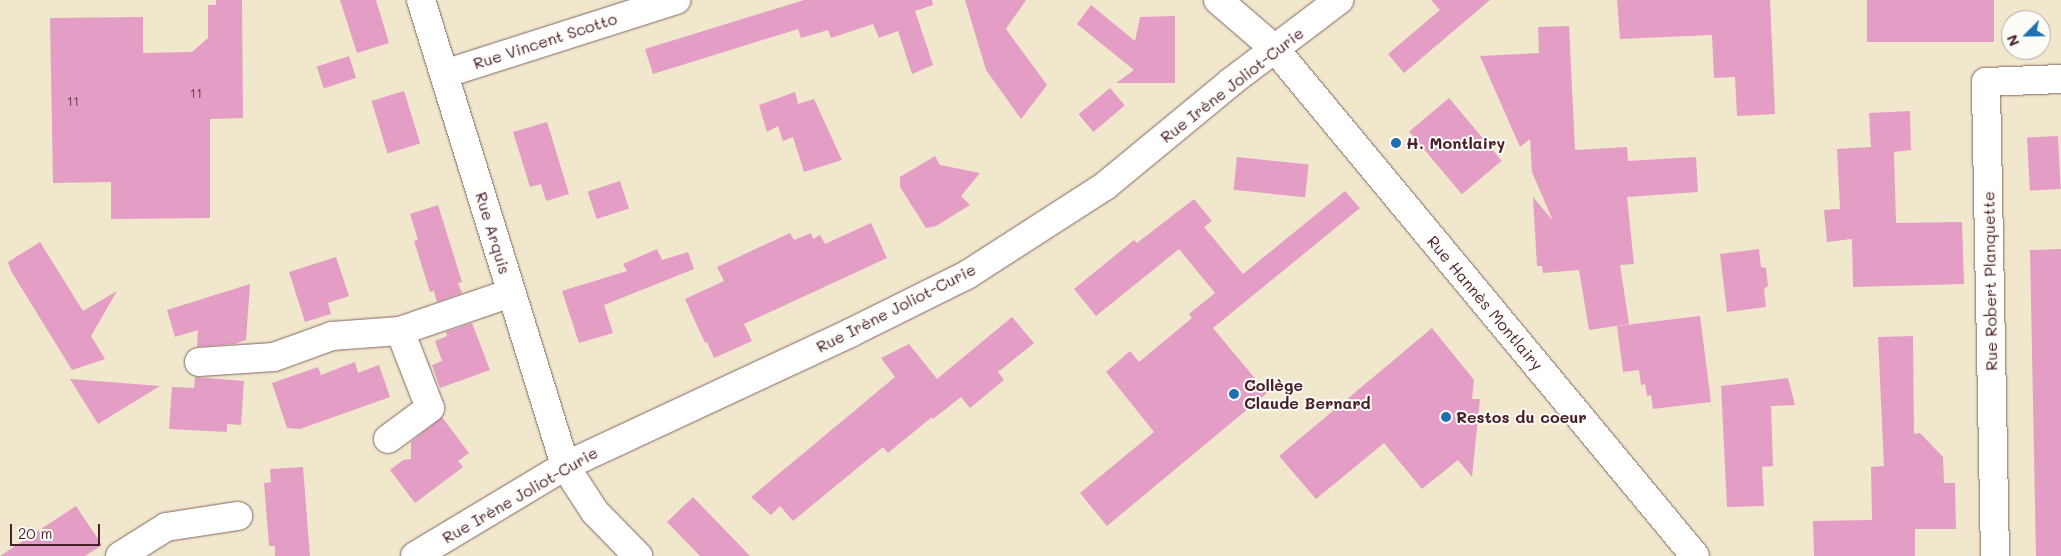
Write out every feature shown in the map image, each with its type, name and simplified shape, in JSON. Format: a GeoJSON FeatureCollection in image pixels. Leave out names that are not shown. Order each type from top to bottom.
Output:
{"type":"FeatureCollection","features":[{"type":"Feature","properties":{"kind":"street","name":"Rue Arquis"},"geometry":{"type":"LineString","coordinates":[[421,0],[565,466],[595,512],[638,556]]}},
{"type":"Feature","properties":{"kind":"street","name":"Rue Vincent Scotto"},"geometry":{"type":"LineString","coordinates":[[444,74],[676,0]]}},
{"type":"Feature","properties":{"kind":"street","name":"Rue Hannès Montlairy"},"geometry":{"type":"LineString","coordinates":[[1218,0],[1275,49],[1695,556]]}},
{"type":"Feature","properties":{"kind":"street","name":"Rue Irène Joliot-Curie"},"geometry":{"type":"LineString","coordinates":[[415,556],[565,466],[850,333],[967,275],[1105,186],[1231,82],[1339,0]]}},
{"type":"Feature","properties":{"kind":"street","name":"Rue Robert Planquette"},"geometry":{"type":"LineString","coordinates":[[1995,556],[1986,82],[2061,79]]}},
{"type":"Feature","properties":{"kind":"street"},"geometry":{"type":"LineString","coordinates":[[198,362],[274,357],[332,336],[400,331],[512,293]]}},
{"type":"Feature","properties":{"kind":"street"},"geometry":{"type":"LineString","coordinates":[[388,439],[430,408],[400,331]]}},
{"type":"Feature","properties":{"kind":"street"},"geometry":{"type":"LineString","coordinates":[[120,556],[166,527],[238,516]]}},
{"type":"Feature","properties":{"kind":"building"},"geometry":{"type":"Polygon","coordinates":[[[216,0],[242,0],[243,118],[210,119],[210,218],[111,219],[111,182],[53,183],[50,18],[143,17],[143,53],[192,52],[208,38],[208,5],[216,5],[216,0]]]}},
{"type":"Feature","properties":{"kind":"building"},"geometry":{"type":"Polygon","coordinates":[[[340,0],[376,0],[389,43],[357,53],[340,0]]]}},
{"type":"Feature","properties":{"kind":"building"},"geometry":{"type":"Polygon","coordinates":[[[804,0],[932,0],[933,5],[915,11],[933,65],[912,74],[898,31],[879,38],[873,24],[831,38],[828,30],[801,38],[798,29],[653,74],[645,49],[804,0]]]}},
{"type":"Feature","properties":{"kind":"building"},"geometry":{"type":"Polygon","coordinates":[[[965,0],[1026,0],[1006,29],[1047,85],[1021,119],[986,70],[965,0]]]}},
{"type":"Feature","properties":{"kind":"building"},"geometry":{"type":"Polygon","coordinates":[[[1431,0],[1490,0],[1404,73],[1388,54],[1440,10],[1431,0]]]}},
{"type":"Feature","properties":{"kind":"building"},"geometry":{"type":"Polygon","coordinates":[[[1617,0],[1770,0],[1775,114],[1737,116],[1735,77],[1714,78],[1712,35],[1620,39],[1617,0]]]}},
{"type":"Feature","properties":{"kind":"building"},"geometry":{"type":"Polygon","coordinates":[[[1867,0],[1994,0],[1994,42],[1867,42],[1867,0]]]}},
{"type":"Feature","properties":{"kind":"building"},"geometry":{"type":"Polygon","coordinates":[[[1091,5],[1135,41],[1140,17],[1175,16],[1175,83],[1116,83],[1134,70],[1077,24],[1091,5]]]}},
{"type":"Feature","properties":{"kind":"building"},"geometry":{"type":"Polygon","coordinates":[[[1569,26],[1575,150],[1627,147],[1628,161],[1696,157],[1698,192],[1627,197],[1634,264],[1620,265],[1629,324],[1589,330],[1579,270],[1543,273],[1542,266],[1537,266],[1533,197],[1553,221],[1532,172],[1530,139],[1520,147],[1480,56],[1539,53],[1538,27],[1569,26]]]}},
{"type":"Feature","properties":{"kind":"building"},"geometry":{"type":"Polygon","coordinates":[[[349,56],[356,78],[324,88],[317,67],[349,56]]]}},
{"type":"Feature","properties":{"kind":"building"},"geometry":{"type":"Polygon","coordinates":[[[1110,88],[1125,106],[1093,132],[1079,114],[1110,88]]]}},
{"type":"Feature","properties":{"kind":"building"},"geometry":{"type":"Polygon","coordinates":[[[404,91],[420,144],[388,154],[371,101],[404,91]]]}},
{"type":"Feature","properties":{"kind":"building"},"geometry":{"type":"Polygon","coordinates":[[[795,92],[798,104],[814,99],[842,160],[804,172],[793,137],[783,141],[778,126],[767,132],[759,105],[795,92]]]}},
{"type":"Feature","properties":{"kind":"building"},"geometry":{"type":"Polygon","coordinates":[[[1449,98],[1502,161],[1462,194],[1409,131],[1449,98]]]}},
{"type":"Feature","properties":{"kind":"building"},"geometry":{"type":"Polygon","coordinates":[[[1910,111],[1911,150],[1894,152],[1896,223],[1962,222],[1964,284],[1853,287],[1852,239],[1827,242],[1824,210],[1840,209],[1837,149],[1871,147],[1869,113],[1910,111]]]}},
{"type":"Feature","properties":{"kind":"building"},"geometry":{"type":"Polygon","coordinates":[[[547,122],[569,194],[546,201],[541,184],[530,187],[513,132],[547,122]]]}},
{"type":"Feature","properties":{"kind":"building"},"geometry":{"type":"Polygon","coordinates":[[[2058,136],[2061,189],[2030,191],[2027,138],[2058,136]]]}},
{"type":"Feature","properties":{"kind":"building"},"geometry":{"type":"Polygon","coordinates":[[[935,156],[940,165],[980,173],[961,196],[970,205],[936,226],[926,228],[900,187],[900,177],[935,156]]]}},
{"type":"Feature","properties":{"kind":"building"},"geometry":{"type":"Polygon","coordinates":[[[1237,157],[1309,165],[1305,197],[1234,190],[1237,157]]]}},
{"type":"Feature","properties":{"kind":"building"},"geometry":{"type":"Polygon","coordinates":[[[620,181],[629,209],[597,219],[588,192],[620,181]]]}},
{"type":"Feature","properties":{"kind":"building"},"geometry":{"type":"Polygon","coordinates":[[[1345,191],[1360,208],[1213,328],[1267,393],[1107,526],[1080,493],[1154,432],[1106,372],[1130,351],[1139,362],[1192,318],[1189,314],[1215,293],[1179,249],[1096,316],[1074,289],[1134,240],[1137,243],[1194,199],[1212,221],[1204,227],[1243,274],[1345,191]]]}},
{"type":"Feature","properties":{"kind":"building"},"geometry":{"type":"Polygon","coordinates":[[[438,205],[462,282],[458,283],[462,293],[437,302],[434,291],[430,292],[414,241],[418,240],[410,214],[438,205]]]}},
{"type":"Feature","properties":{"kind":"building"},"geometry":{"type":"Polygon","coordinates":[[[871,223],[887,258],[744,324],[752,341],[714,358],[685,299],[724,281],[717,267],[790,233],[794,240],[811,233],[813,239],[820,235],[825,244],[871,223]]]}},
{"type":"Feature","properties":{"kind":"building"},"geometry":{"type":"Polygon","coordinates":[[[40,242],[83,311],[117,291],[91,336],[105,359],[72,370],[11,271],[8,262],[40,242]]]}},
{"type":"Feature","properties":{"kind":"building"},"geometry":{"type":"Polygon","coordinates":[[[657,249],[662,260],[688,252],[694,269],[604,305],[613,333],[579,343],[562,291],[627,271],[623,264],[657,249]]]}},
{"type":"Feature","properties":{"kind":"building"},"geometry":{"type":"Polygon","coordinates":[[[1759,249],[1761,267],[1766,268],[1768,286],[1764,289],[1766,307],[1727,312],[1720,254],[1759,249]]]}},
{"type":"Feature","properties":{"kind":"building"},"geometry":{"type":"Polygon","coordinates":[[[2061,249],[2061,556],[2036,556],[2030,250],[2061,249]]]}},
{"type":"Feature","properties":{"kind":"building"},"geometry":{"type":"Polygon","coordinates":[[[336,257],[349,296],[328,303],[331,314],[305,322],[289,272],[336,257]]]}},
{"type":"Feature","properties":{"kind":"building"},"geometry":{"type":"Polygon","coordinates":[[[250,284],[246,340],[234,344],[197,347],[198,330],[175,337],[167,310],[250,284]]]}},
{"type":"Feature","properties":{"kind":"building"},"geometry":{"type":"Polygon","coordinates":[[[1700,316],[1711,402],[1653,409],[1651,395],[1647,396],[1645,384],[1641,385],[1639,370],[1623,372],[1617,326],[1700,316]]]}},
{"type":"Feature","properties":{"kind":"building"},"geometry":{"type":"Polygon","coordinates":[[[1012,317],[1034,343],[998,372],[1004,380],[970,408],[961,397],[933,419],[932,417],[888,453],[883,447],[793,521],[780,506],[771,515],[751,497],[895,377],[881,358],[909,344],[937,379],[1012,317]]]}},
{"type":"Feature","properties":{"kind":"building"},"geometry":{"type":"Polygon","coordinates":[[[472,323],[490,370],[440,388],[432,365],[442,361],[435,341],[447,336],[446,332],[472,323]]]}},
{"type":"Feature","properties":{"kind":"building"},"geometry":{"type":"Polygon","coordinates":[[[1432,328],[1474,380],[1472,399],[1480,399],[1472,477],[1458,460],[1422,489],[1384,443],[1316,499],[1279,456],[1432,328]]]}},
{"type":"Feature","properties":{"kind":"building"},"geometry":{"type":"Polygon","coordinates":[[[1913,336],[1914,434],[1920,433],[1943,457],[1944,483],[1955,483],[1956,529],[1915,529],[1915,556],[1814,556],[1813,521],[1872,520],[1871,467],[1884,466],[1878,337],[1913,336]]]}},
{"type":"Feature","properties":{"kind":"building"},"geometry":{"type":"Polygon","coordinates":[[[355,362],[358,373],[379,365],[390,397],[300,429],[287,428],[272,383],[318,367],[321,375],[355,362]]]}},
{"type":"Feature","properties":{"kind":"building"},"geometry":{"type":"Polygon","coordinates":[[[195,377],[244,381],[241,425],[227,424],[227,432],[169,429],[172,387],[194,388],[195,377]]]}},
{"type":"Feature","properties":{"kind":"building"},"geometry":{"type":"Polygon","coordinates":[[[1788,378],[1795,405],[1771,406],[1773,466],[1762,467],[1764,506],[1727,507],[1721,386],[1788,378]]]}},
{"type":"Feature","properties":{"kind":"building"},"geometry":{"type":"Polygon","coordinates":[[[70,379],[160,386],[98,424],[70,379]]]}},
{"type":"Feature","properties":{"kind":"building"},"geometry":{"type":"Polygon","coordinates":[[[442,417],[469,453],[458,461],[463,467],[415,503],[390,470],[403,460],[411,459],[411,442],[442,417]]]}},
{"type":"Feature","properties":{"kind":"building"},"geometry":{"type":"Polygon","coordinates":[[[303,467],[310,556],[275,556],[275,546],[269,546],[264,483],[271,482],[270,469],[303,467]]]}},
{"type":"Feature","properties":{"kind":"building"},"geometry":{"type":"Polygon","coordinates":[[[693,497],[750,556],[700,556],[667,522],[693,497]]]}},
{"type":"Feature","properties":{"kind":"building"},"geometry":{"type":"Polygon","coordinates":[[[76,506],[102,545],[85,556],[0,556],[76,506]]]}},
{"type":"Feature","properties":{"kind":"place","name":"H. Montlairy"},"geometry":{"type":"Point","coordinates":[1396,143]}},
{"type":"Feature","properties":{"kind":"place","name":"Collège Claude Bernard"},"geometry":{"type":"Point","coordinates":[1234,394]}},
{"type":"Feature","properties":{"kind":"place","name":"Restos du coeur"},"geometry":{"type":"Point","coordinates":[1446,417]}}]}
